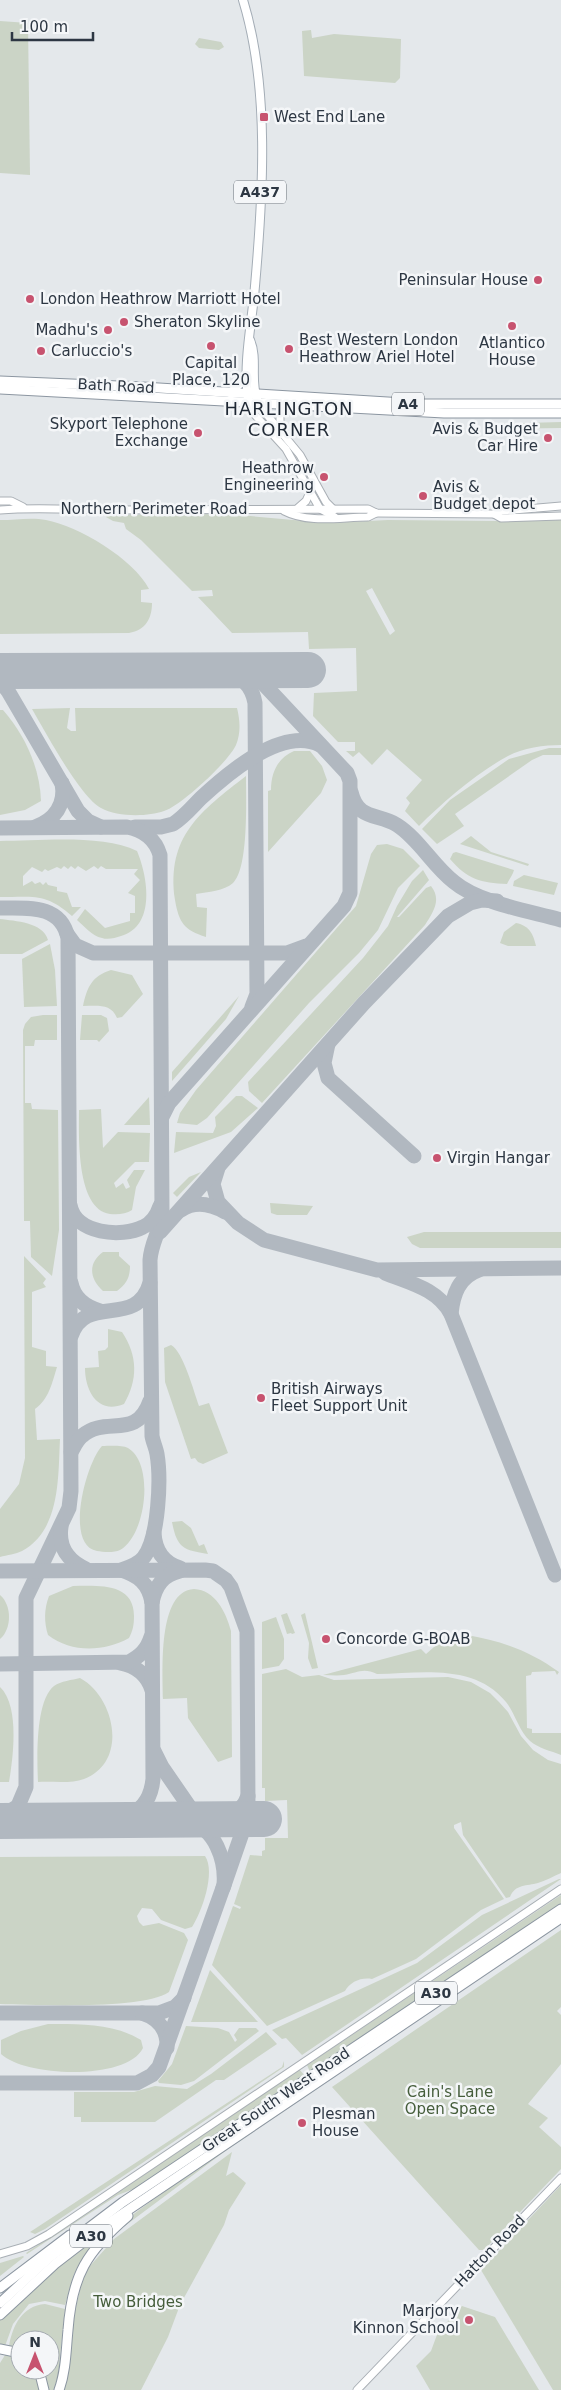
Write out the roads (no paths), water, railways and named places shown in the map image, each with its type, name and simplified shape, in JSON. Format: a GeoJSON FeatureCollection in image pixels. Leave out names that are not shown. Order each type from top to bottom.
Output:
{"type":"FeatureCollection","features":[{"type":"Feature","properties":{"kind":"highway","name":"Bath Road"},"geometry":{"type":"LineString","coordinates":[[0,381],[230,393],[250,397],[258,404],[290,406],[444,413],[561,413]]}},
{"type":"Feature","properties":{"kind":"highway","name":"Bath Road"},"geometry":{"type":"LineString","coordinates":[[0,389],[411,404],[561,404]]}},
{"type":"Feature","properties":{"kind":"highway","name":"Great South West Road"},"geometry":{"type":"LineString","coordinates":[[0,2303],[49,2258],[123,2202],[561,1909]]}},
{"type":"Feature","properties":{"kind":"highway","name":"Great South West Road"},"geometry":{"type":"LineString","coordinates":[[190,2168],[561,1918]]}},
{"type":"Feature","properties":{"kind":"highway"},"geometry":{"type":"LineString","coordinates":[[59,2390],[65,2364],[71,2299],[81,2269],[94,2250],[118,2225],[190,2168]]}},
{"type":"Feature","properties":{"kind":"highway","name":"A30"},"geometry":{"type":"LineString","coordinates":[[0,2315],[31,2284],[78,2245],[190,2168]]}},
{"type":"Feature","properties":{"kind":"highway"},"geometry":{"type":"LineString","coordinates":[[0,2288],[44,2253],[123,2202]]}},
{"type":"Feature","properties":{"kind":"main road","name":"A437"},"geometry":{"type":"LineString","coordinates":[[243,0],[253,44],[262,152],[250,340],[247,351],[250,397]]}},
{"type":"Feature","properties":{"kind":"main road","name":"A437"},"geometry":{"type":"LineString","coordinates":[[250,340],[254,349],[250,397]]}},
{"type":"Feature","properties":{"kind":"main road"},"geometry":{"type":"LineString","coordinates":[[230,393],[248,376]]}},
{"type":"Feature","properties":{"kind":"street"},"geometry":{"type":"LineString","coordinates":[[250,397],[255,415],[286,449],[320,509],[335,514]]}},
{"type":"Feature","properties":{"kind":"street"},"geometry":{"type":"LineString","coordinates":[[258,404],[300,455],[326,502],[335,514]]}},
{"type":"Feature","properties":{"kind":"street"},"geometry":{"type":"LineString","coordinates":[[280,430],[280,415],[290,406]]}},
{"type":"Feature","properties":{"kind":"street"},"geometry":{"type":"LineString","coordinates":[[297,508],[306,501],[310,490]]}},
{"type":"Feature","properties":{"kind":"street"},"geometry":{"type":"LineString","coordinates":[[314,519],[320,509],[321,492]]}},
{"type":"Feature","properties":{"kind":"street","name":"Northern Perimeter Road"},"geometry":{"type":"LineString","coordinates":[[0,501],[11,501],[23,507]]}},
{"type":"Feature","properties":{"kind":"street","name":"Northern Perimeter Road"},"geometry":{"type":"LineString","coordinates":[[284,511],[295,517],[314,519],[335,514],[368,517],[376,513],[494,514],[502,510],[561,506]]}},
{"type":"Feature","properties":{"kind":"street","name":"Northern Perimeter Road"},"geometry":{"type":"LineString","coordinates":[[0,510],[23,507],[87,510],[241,509],[284,511],[297,508],[320,509]]}},
{"type":"Feature","properties":{"kind":"street","name":"Northern Perimeter Road"},"geometry":{"type":"LineString","coordinates":[[494,514],[501,518],[561,516]]}},
{"type":"Feature","properties":{"kind":"street"},"geometry":{"type":"LineString","coordinates":[[0,2254],[27,2246],[50,2234],[561,1889]]}},
{"type":"Feature","properties":{"kind":"street","name":"Hatton Road"},"geometry":{"type":"LineString","coordinates":[[357,2390],[561,2178]]}},
{"type":"Feature","properties":{"kind":"place","name":"West End Lane"},"geometry":{"type":"Point","coordinates":[264,117]}},
{"type":"Feature","properties":{"kind":"place","name":"Peninsular House"},"geometry":{"type":"Point","coordinates":[538,280]}},
{"type":"Feature","properties":{"kind":"place","name":"London Heathrow Marriott Hotel"},"geometry":{"type":"Point","coordinates":[30,299]}},
{"type":"Feature","properties":{"kind":"place","name":"Sheraton Skyline"},"geometry":{"type":"Point","coordinates":[124,322]}},
{"type":"Feature","properties":{"kind":"place","name":"Atlantico House"},"geometry":{"type":"Point","coordinates":[512,326]}},
{"type":"Feature","properties":{"kind":"place","name":"Madhu's"},"geometry":{"type":"Point","coordinates":[108,330]}},
{"type":"Feature","properties":{"kind":"place","name":"Capital Place, 120"},"geometry":{"type":"Point","coordinates":[211,346]}},
{"type":"Feature","properties":{"kind":"place","name":"Best Western London Heathrow Ariel Hotel"},"geometry":{"type":"Point","coordinates":[289,349]}},
{"type":"Feature","properties":{"kind":"place","name":"Carluccio's"},"geometry":{"type":"Point","coordinates":[41,351]}},
{"type":"Feature","properties":{"kind":"place","name":"Skyport Telephone Exchange"},"geometry":{"type":"Point","coordinates":[198,433]}},
{"type":"Feature","properties":{"kind":"place","name":"Avis & Budget Car Hire"},"geometry":{"type":"Point","coordinates":[548,438]}},
{"type":"Feature","properties":{"kind":"place","name":"Heathrow Engineering"},"geometry":{"type":"Point","coordinates":[324,477]}},
{"type":"Feature","properties":{"kind":"place","name":"Avis & Budget depot"},"geometry":{"type":"Point","coordinates":[423,496]}},
{"type":"Feature","properties":{"kind":"place","name":"Virgin Hangar"},"geometry":{"type":"Point","coordinates":[437,1158]}},
{"type":"Feature","properties":{"kind":"place","name":"British Airways Fleet Support Unit"},"geometry":{"type":"Point","coordinates":[261,1398]}},
{"type":"Feature","properties":{"kind":"place","name":"Concorde G-BOAB"},"geometry":{"type":"Point","coordinates":[326,1639]}},
{"type":"Feature","properties":{"kind":"place","name":"Plesman House"},"geometry":{"type":"Point","coordinates":[302,2123]}},
{"type":"Feature","properties":{"kind":"place","name":"Marjory Kinnon School"},"geometry":{"type":"Point","coordinates":[469,2320]}},
{"type":"Feature","properties":{"kind":"district","name":"HARLINGTON CORNER"},"geometry":{"type":"Point","coordinates":[289,418]}},
{"type":"Feature","properties":{"kind":"park label","name":"Cain's Lane Open Space"},"geometry":{"type":"Point","coordinates":[450,2100]}},
{"type":"Feature","properties":{"kind":"park label","name":"Two Bridges"},"geometry":{"type":"Point","coordinates":[138,2302]}}]}
